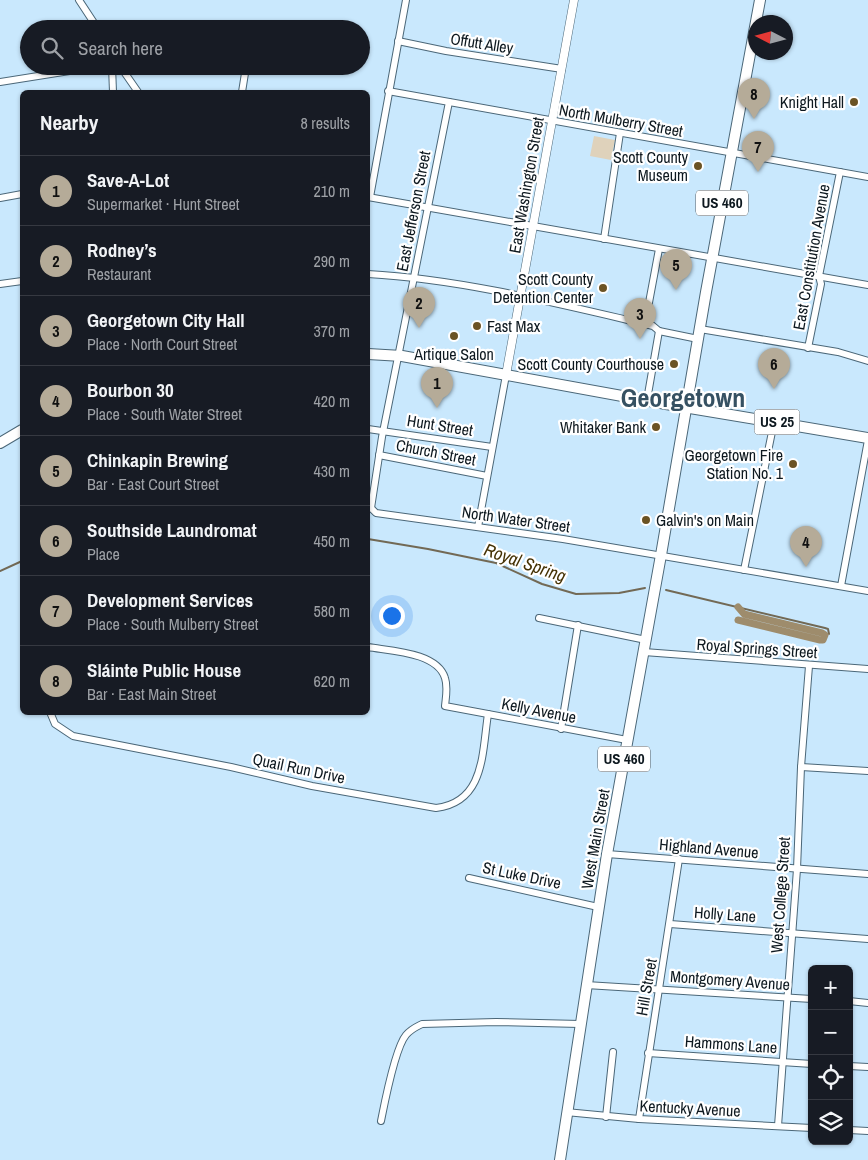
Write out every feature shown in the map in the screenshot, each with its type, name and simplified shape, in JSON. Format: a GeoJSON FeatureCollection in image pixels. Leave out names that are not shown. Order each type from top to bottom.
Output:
{"type":"FeatureCollection","features":[{"type":"Feature","properties":{"kind":"main road","name":"US 460"},"geometry":{"type":"LineString","coordinates":[[686,407],[760,0]]}},
{"type":"Feature","properties":{"kind":"main road","name":"US 25"},"geometry":{"type":"LineString","coordinates":[[370,354],[398,355],[868,439]]}},
{"type":"Feature","properties":{"kind":"main road","name":"West Main Street"},"geometry":{"type":"LineString","coordinates":[[560,1160],[598,907],[686,407]]}},
{"type":"Feature","properties":{"kind":"main road"},"geometry":{"type":"LineString","coordinates":[[0,443],[20,431]]}},
{"type":"Feature","properties":{"kind":"street"},"geometry":{"type":"LineString","coordinates":[[80,0],[92,20]]}},
{"type":"Feature","properties":{"kind":"street"},"geometry":{"type":"LineString","coordinates":[[370,186],[406,0]]}},
{"type":"Feature","properties":{"kind":"street","name":"East Washington Street"},"geometry":{"type":"LineString","coordinates":[[506,375],[574,0]]}},
{"type":"Feature","properties":{"kind":"street","name":"Offutt Alley"},"geometry":{"type":"LineString","coordinates":[[398,41],[446,51],[562,69]]}},
{"type":"Feature","properties":{"kind":"street"},"geometry":{"type":"LineString","coordinates":[[0,82],[44,75]]}},
{"type":"Feature","properties":{"kind":"street"},"geometry":{"type":"LineString","coordinates":[[112,75],[113,90]]}},
{"type":"Feature","properties":{"kind":"street"},"geometry":{"type":"LineString","coordinates":[[126,75],[137,90]]}},
{"type":"Feature","properties":{"kind":"street"},"geometry":{"type":"LineString","coordinates":[[242,90],[245,75]]}},
{"type":"Feature","properties":{"kind":"street","name":"North Mulberry Street"},"geometry":{"type":"LineString","coordinates":[[388,91],[868,177]]}},
{"type":"Feature","properties":{"kind":"street","name":"East Jefferson Street"},"geometry":{"type":"LineString","coordinates":[[370,504],[449,102]]}},
{"type":"Feature","properties":{"kind":"street"},"geometry":{"type":"LineString","coordinates":[[604,239],[620,134]]}},
{"type":"Feature","properties":{"kind":"street","name":"East Constitution Avenue"},"geometry":{"type":"LineString","coordinates":[[808,348],[840,172]]}},
{"type":"Feature","properties":{"kind":"street"},"geometry":{"type":"LineString","coordinates":[[0,198],[20,194]]}},
{"type":"Feature","properties":{"kind":"street"},"geometry":{"type":"LineString","coordinates":[[370,197],[868,285]]}},
{"type":"Feature","properties":{"kind":"street"},"geometry":{"type":"LineString","coordinates":[[645,324],[659,249]]}},
{"type":"Feature","properties":{"kind":"street"},"geometry":{"type":"LineString","coordinates":[[370,274],[414,277],[520,296],[653,326],[659,332],[699,334],[838,352],[868,361]]}},
{"type":"Feature","properties":{"kind":"street"},"geometry":{"type":"LineString","coordinates":[[0,284],[20,281]]}},
{"type":"Feature","properties":{"kind":"street"},"geometry":{"type":"LineString","coordinates":[[647,400],[659,332]]}},
{"type":"Feature","properties":{"kind":"street"},"geometry":{"type":"LineString","coordinates":[[478,527],[506,375]]}},
{"type":"Feature","properties":{"kind":"street"},"geometry":{"type":"LineString","coordinates":[[744,570],[774,422]]}},
{"type":"Feature","properties":{"kind":"street","name":"Hunt Street"},"geometry":{"type":"LineString","coordinates":[[370,429],[492,448]]}},
{"type":"Feature","properties":{"kind":"street"},"geometry":{"type":"LineString","coordinates":[[841,586],[868,439]]}},
{"type":"Feature","properties":{"kind":"street","name":"Church Street"},"geometry":{"type":"LineString","coordinates":[[379,455],[487,476]]}},
{"type":"Feature","properties":{"kind":"street","name":"North Water Street"},"geometry":{"type":"LineString","coordinates":[[370,509],[376,512],[563,538],[868,591]]}},
{"type":"Feature","properties":{"kind":"street"},"geometry":{"type":"LineString","coordinates":[[539,618],[646,640]]}},
{"type":"Feature","properties":{"kind":"street"},"geometry":{"type":"LineString","coordinates":[[561,729],[578,625]]}},
{"type":"Feature","properties":{"kind":"street","name":"Kelly Avenue"},"geometry":{"type":"LineString","coordinates":[[370,647],[422,657],[434,663],[442,671],[445,678],[447,687],[445,706],[628,740]]}},
{"type":"Feature","properties":{"kind":"street","name":"Royal Springs Street"},"geometry":{"type":"LineString","coordinates":[[644,652],[868,669]]}},
{"type":"Feature","properties":{"kind":"street","name":"West College Street"},"geometry":{"type":"LineString","coordinates":[[778,1126],[797,869],[809,666]]}},
{"type":"Feature","properties":{"kind":"street","name":"Quail Run Drive"},"geometry":{"type":"LineString","coordinates":[[51,715],[55,724],[73,736],[231,767],[312,786],[436,808],[446,807],[457,802],[473,786],[479,772],[488,714]]}},
{"type":"Feature","properties":{"kind":"street"},"geometry":{"type":"LineString","coordinates":[[802,767],[868,771]]}},
{"type":"Feature","properties":{"kind":"street","name":"Highland Avenue"},"geometry":{"type":"LineString","coordinates":[[607,854],[868,874]]}},
{"type":"Feature","properties":{"kind":"street","name":"Hill Street"},"geometry":{"type":"LineString","coordinates":[[639,1119],[679,859]]}},
{"type":"Feature","properties":{"kind":"street","name":"St Luke Drive"},"geometry":{"type":"LineString","coordinates":[[469,878],[598,907]]}},
{"type":"Feature","properties":{"kind":"street","name":"Holly Lane"},"geometry":{"type":"LineString","coordinates":[[670,924],[868,939]]}},
{"type":"Feature","properties":{"kind":"street","name":"Montgomery Avenue"},"geometry":{"type":"LineString","coordinates":[[586,985],[808,999]]}},
{"type":"Feature","properties":{"kind":"street"},"geometry":{"type":"LineString","coordinates":[[853,1002],[868,1003]]}},
{"type":"Feature","properties":{"kind":"street"},"geometry":{"type":"LineString","coordinates":[[381,1121],[399,1048],[406,1034],[414,1027],[422,1024],[496,1022],[580,1024]]}},
{"type":"Feature","properties":{"kind":"street"},"geometry":{"type":"LineString","coordinates":[[606,1117],[613,1052]]}},
{"type":"Feature","properties":{"kind":"street","name":"Hammons Lane"},"geometry":{"type":"LineString","coordinates":[[648,1053],[808,1064]]}},
{"type":"Feature","properties":{"kind":"street"},"geometry":{"type":"LineString","coordinates":[[853,1066],[868,1067]]}},
{"type":"Feature","properties":{"kind":"street","name":"Kentucky Avenue"},"geometry":{"type":"LineString","coordinates":[[566,1112],[606,1117],[808,1128]]}},
{"type":"Feature","properties":{"kind":"street"},"geometry":{"type":"LineString","coordinates":[[853,1130],[868,1131]]}},
{"type":"Feature","properties":{"kind":"shaded area"},"geometry":{"type":"Polygon","coordinates":[[[594,136],[615,140],[611,160],[590,156],[594,136]]]}},
{"type":"Feature","properties":{"kind":"waterway","name":"Royal Spring"},"geometry":{"type":"LineString","coordinates":[[370,539],[496,563],[542,584],[576,594],[619,593],[645,588]]}},
{"type":"Feature","properties":{"kind":"waterway","name":"Royal Spring"},"geometry":{"type":"LineString","coordinates":[[0,571],[20,562]]}},
{"type":"Feature","properties":{"kind":"waterway","name":"Royal Spring"},"geometry":{"type":"LineString","coordinates":[[666,590],[825,628],[828,629],[829,634]]}},
{"type":"Feature","properties":{"kind":"waterway"},"geometry":{"type":"LineString","coordinates":[[738,607],[744,614],[825,635],[823,640],[820,640],[738,620]]}},
{"type":"Feature","properties":{"kind":"place","name":"Knight Hall"},"geometry":{"type":"Point","coordinates":[854,102]}},
{"type":"Feature","properties":{"kind":"place","name":"Sláinte Public House"},"geometry":{"type":"Point","coordinates":[754,119]}},
{"type":"Feature","properties":{"kind":"place","name":"Scott County Museum"},"geometry":{"type":"Point","coordinates":[698,166]}},
{"type":"Feature","properties":{"kind":"place","name":"Development Services"},"geometry":{"type":"Point","coordinates":[758,172]}},
{"type":"Feature","properties":{"kind":"place","name":"Scott County Detention Center"},"geometry":{"type":"Point","coordinates":[603,288]}},
{"type":"Feature","properties":{"kind":"place","name":"Chinkapin Brewing"},"geometry":{"type":"Point","coordinates":[676,290]}},
{"type":"Feature","properties":{"kind":"place","name":"Fast Max"},"geometry":{"type":"Point","coordinates":[477,326]}},
{"type":"Feature","properties":{"kind":"place","name":"Rodney’s"},"geometry":{"type":"Point","coordinates":[419,328]}},
{"type":"Feature","properties":{"kind":"place","name":"Artique Salon"},"geometry":{"type":"Point","coordinates":[454,336]}},
{"type":"Feature","properties":{"kind":"place","name":"Georgetown City Hall"},"geometry":{"type":"Point","coordinates":[640,339]}},
{"type":"Feature","properties":{"kind":"place","name":"Scott County Courthouse"},"geometry":{"type":"Point","coordinates":[674,364]}},
{"type":"Feature","properties":{"kind":"place","name":"Southside Laundromat"},"geometry":{"type":"Point","coordinates":[774,389]}},
{"type":"Feature","properties":{"kind":"place","name":"Save-A-Lot"},"geometry":{"type":"Point","coordinates":[437,408]}},
{"type":"Feature","properties":{"kind":"place","name":"Whitaker Bank"},"geometry":{"type":"Point","coordinates":[656,427]}},
{"type":"Feature","properties":{"kind":"place","name":"Georgetown Fire Station No. 1"},"geometry":{"type":"Point","coordinates":[793,464]}},
{"type":"Feature","properties":{"kind":"place","name":"Galvin's on Main"},"geometry":{"type":"Point","coordinates":[646,520]}},
{"type":"Feature","properties":{"kind":"place","name":"Bourbon 30"},"geometry":{"type":"Point","coordinates":[806,567]}},
{"type":"Feature","properties":{"kind":"district","name":"Georgetown"},"geometry":{"type":"Point","coordinates":[683,398]}}]}
